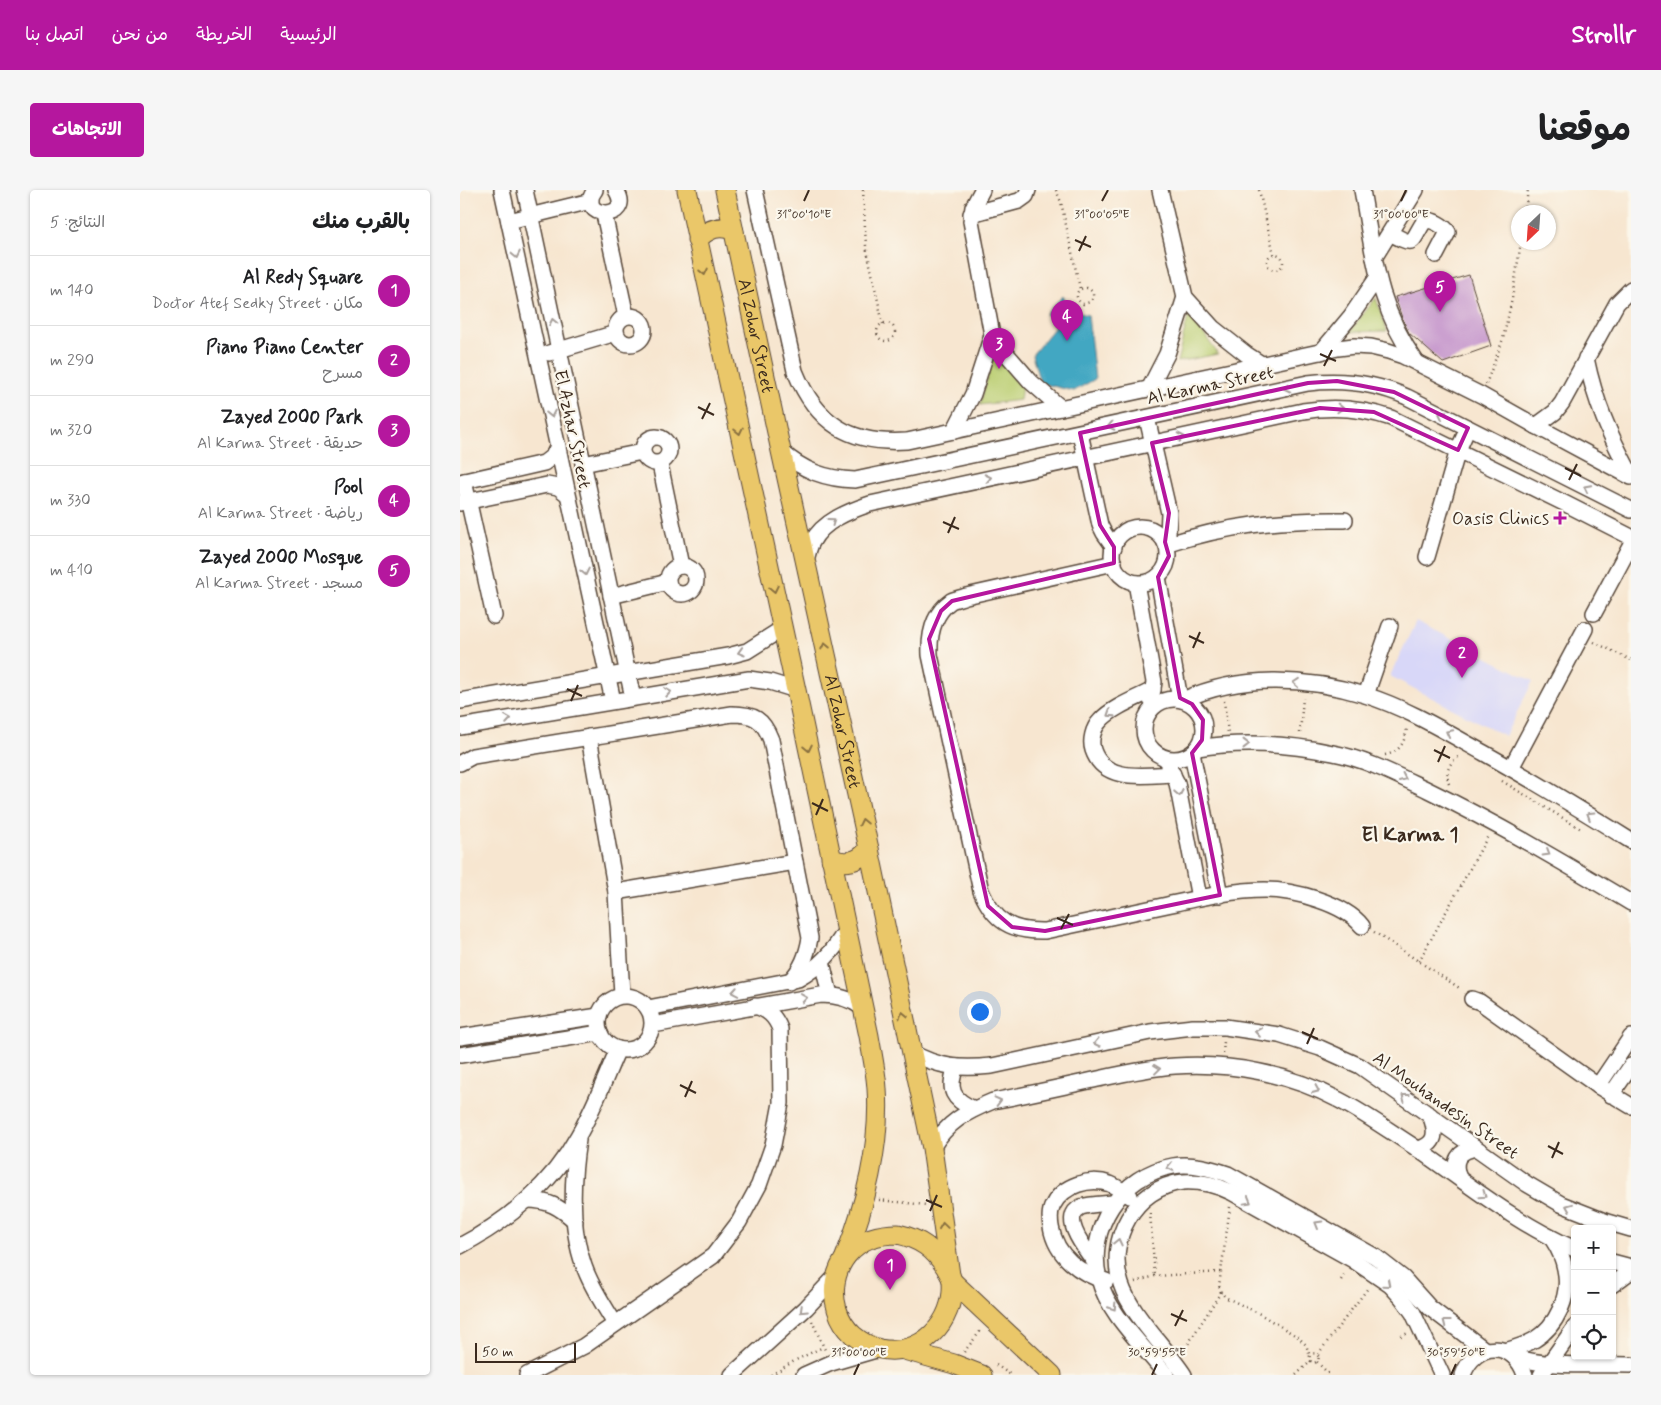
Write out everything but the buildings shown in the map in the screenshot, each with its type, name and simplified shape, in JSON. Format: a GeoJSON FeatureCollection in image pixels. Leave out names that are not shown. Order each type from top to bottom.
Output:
{"type":"FeatureCollection","features":[{"type":"Feature","properties":{"kind":"main road","name":"Al Zohor Street"},"geometry":{"type":"LineString","coordinates":[[687,190],[847,928],[869,1036],[877,1090],[876,1130],[865,1199],[845,1257]]}},
{"type":"Feature","properties":{"kind":"main road","name":"Al Zohor Street"},"geometry":{"type":"LineString","coordinates":[[725,190],[781,452],[870,848],[932,1148],[951,1278]]}},
{"type":"Feature","properties":{"kind":"main road"},"geometry":{"type":"LineString","coordinates":[[697,240],[708,230],[714,228],[728,228],[734,232]]}},
{"type":"Feature","properties":{"kind":"main road"},"geometry":{"type":"LineString","coordinates":[[831,859],[852,861],[859,859],[870,848]]}},
{"type":"Feature","properties":{"kind":"main road"},"geometry":{"type":"LineString","coordinates":[[982,1375],[954,1364],[904,1350],[879,1349],[857,1338],[848,1330],[842,1320],[834,1298],[837,1275],[845,1257],[860,1244],[872,1238],[885,1235],[898,1234],[922,1242],[933,1251],[951,1278],[1052,1375]]}},
{"type":"Feature","properties":{"kind":"main road"},"geometry":{"type":"LineString","coordinates":[[904,1350],[927,1339],[943,1321],[948,1309],[951,1278]]}},
{"type":"Feature","properties":{"kind":"street","name":"El Azhar Street"},"geometry":{"type":"LineString","coordinates":[[502,190],[613,701]]}},
{"type":"Feature","properties":{"kind":"street","name":"El Azhar Street"},"geometry":{"type":"LineString","coordinates":[[525,190],[633,698]]}},
{"type":"Feature","properties":{"kind":"street"},"geometry":{"type":"LineString","coordinates":[[509,221],[593,196],[593,208],[604,214],[611,213],[620,202],[616,190]]}},
{"type":"Feature","properties":{"kind":"street"},"geometry":{"type":"LineString","coordinates":[[755,190],[795,371],[803,390],[814,407],[835,425],[846,432],[866,439],[886,442],[907,441],[1346,347],[1371,347],[1388,351],[1418,364],[1481,395],[1631,476]]}},
{"type":"Feature","properties":{"kind":"street"},"geometry":{"type":"LineString","coordinates":[[982,190],[975,200],[971,214],[992,335],[1017,367],[1061,408]]}},
{"type":"Feature","properties":{"kind":"street"},"geometry":{"type":"LineString","coordinates":[[971,214],[1019,201],[1026,196],[1028,190]]}},
{"type":"Feature","properties":{"kind":"street"},"geometry":{"type":"LineString","coordinates":[[1160,190],[1185,297],[1213,328],[1246,354],[1264,364]]}},
{"type":"Feature","properties":{"kind":"street"},"geometry":{"type":"LineString","coordinates":[[1362,190],[1377,278],[1393,323],[1418,364]]}},
{"type":"Feature","properties":{"kind":"street"},"geometry":{"type":"LineString","coordinates":[[1374,258],[1416,190]]}},
{"type":"Feature","properties":{"kind":"street"},"geometry":{"type":"LineString","coordinates":[[604,214],[626,316]]}},
{"type":"Feature","properties":{"kind":"street"},"geometry":{"type":"LineString","coordinates":[[1390,233],[1410,242],[1414,240],[1425,220],[1431,220],[1445,228],[1448,232],[1436,255]]}},
{"type":"Feature","properties":{"kind":"street"},"geometry":{"type":"LineString","coordinates":[[1322,352],[1351,316],[1377,278]]}},
{"type":"Feature","properties":{"kind":"street"},"geometry":{"type":"LineString","coordinates":[[1536,426],[1550,416],[1562,403],[1617,303],[1631,290]]}},
{"type":"Feature","properties":{"kind":"street"},"geometry":{"type":"LineString","coordinates":[[1149,389],[1167,354],[1185,297]]}},
{"type":"Feature","properties":{"kind":"street"},"geometry":{"type":"LineString","coordinates":[[626,316],[639,319],[643,324],[644,331],[638,342],[625,343],[619,339],[616,333],[616,326],[626,316]]}},
{"type":"Feature","properties":{"kind":"street"},"geometry":{"type":"LineString","coordinates":[[538,356],[616,333]]}},
{"type":"Feature","properties":{"kind":"street"},"geometry":{"type":"LineString","coordinates":[[954,431],[973,394],[992,335]]}},
{"type":"Feature","properties":{"kind":"street"},"geometry":{"type":"LineString","coordinates":[[1586,358],[1599,408],[1608,431],[1631,476]]}},
{"type":"Feature","properties":{"kind":"street","name":"Al Karma Street"},"geometry":{"type":"LineString","coordinates":[[781,452],[792,461],[814,473],[838,480],[855,480],[1308,383],[1337,381],[1366,384],[1394,392],[1631,510]]}},
{"type":"Feature","properties":{"kind":"street"},"geometry":{"type":"LineString","coordinates":[[806,560],[812,541],[828,524],[848,511],[870,504],[1303,411],[1338,407],[1374,412],[1391,418],[1631,537]]}},
{"type":"Feature","properties":{"kind":"street"},"geometry":{"type":"LineString","coordinates":[[1147,418],[1169,513],[1166,543],[1169,556],[1166,568],[1158,577],[1148,582],[1136,583],[1126,579],[1118,572],[1112,555],[1119,538],[1127,531],[1148,528],[1158,533],[1166,543]]}},
{"type":"Feature","properties":{"kind":"street"},"geometry":{"type":"LineString","coordinates":[[1427,557],[1458,450],[1468,428]]}},
{"type":"Feature","properties":{"kind":"street"},"geometry":{"type":"LineString","coordinates":[[1080,433],[1100,526],[1108,541],[1114,547]]}},
{"type":"Feature","properties":{"kind":"street"},"geometry":{"type":"LineString","coordinates":[[656,437],[663,439],[668,445],[669,452],[666,459],[660,464],[652,464],[645,459],[642,452],[643,444],[648,439],[656,437]]}},
{"type":"Feature","properties":{"kind":"street"},"geometry":{"type":"LineString","coordinates":[[494,616],[464,502],[462,481],[544,464],[553,456],[558,446]]}},
{"type":"Feature","properties":{"kind":"street"},"geometry":{"type":"LineString","coordinates":[[583,464],[642,452]]}},
{"type":"Feature","properties":{"kind":"street"},"geometry":{"type":"LineString","coordinates":[[660,464],[682,566]]}},
{"type":"Feature","properties":{"kind":"street"},"geometry":{"type":"LineString","coordinates":[[464,502],[547,485],[558,487],[568,494]]}},
{"type":"Feature","properties":{"kind":"street"},"geometry":{"type":"LineString","coordinates":[[1166,543],[1242,525],[1294,520],[1345,520]]}},
{"type":"Feature","properties":{"kind":"street"},"geometry":{"type":"LineString","coordinates":[[577,534],[597,528]]}},
{"type":"Feature","properties":{"kind":"street"},"geometry":{"type":"LineString","coordinates":[[1594,613],[1631,544]]}},
{"type":"Feature","properties":{"kind":"street"},"geometry":{"type":"LineString","coordinates":[[1114,564],[966,596],[952,601],[941,611],[933,624],[929,639],[930,655],[981,890],[988,906],[998,918],[1012,928],[1028,932],[1045,931],[1200,898],[1243,891],[1266,890],[1312,896],[1333,906],[1360,923]]}},
{"type":"Feature","properties":{"kind":"street"},"geometry":{"type":"LineString","coordinates":[[682,566],[694,572],[696,579],[695,586],[691,592],[684,594],[677,593],[671,589],[668,582],[669,575],[674,569],[682,566]]}},
{"type":"Feature","properties":{"kind":"street"},"geometry":{"type":"LineString","coordinates":[[1158,577],[1182,700]]}},
{"type":"Feature","properties":{"kind":"street"},"geometry":{"type":"LineString","coordinates":[[611,596],[668,582]]}},
{"type":"Feature","properties":{"kind":"street"},"geometry":{"type":"LineString","coordinates":[[1136,583],[1154,682],[1144,725],[1145,735],[1155,752],[1169,766],[1177,783],[1200,898]]}},
{"type":"Feature","properties":{"kind":"street"},"geometry":{"type":"LineString","coordinates":[[1366,696],[1390,626]]}},
{"type":"Feature","properties":{"kind":"street"},"geometry":{"type":"LineString","coordinates":[[460,701],[728,656],[747,651],[764,642],[783,628]]}},
{"type":"Feature","properties":{"kind":"street"},"geometry":{"type":"LineString","coordinates":[[1512,768],[1584,633]]}},
{"type":"Feature","properties":{"kind":"street"},"geometry":{"type":"LineString","coordinates":[[460,727],[749,679],[770,682],[796,690]]}},
{"type":"Feature","properties":{"kind":"street"},"geometry":{"type":"LineString","coordinates":[[1182,700],[1220,687],[1249,681],[1305,684],[1336,688],[1366,696],[1424,720],[1512,768],[1631,841]]}},
{"type":"Feature","properties":{"kind":"street"},"geometry":{"type":"LineString","coordinates":[[1153,690],[1099,721],[1093,733],[1092,746],[1096,759],[1105,769],[1118,774],[1173,774]]}},
{"type":"Feature","properties":{"kind":"street"},"geometry":{"type":"LineString","coordinates":[[1147,716],[1155,705],[1167,699],[1182,700],[1192,704],[1203,720],[1202,740],[1194,751],[1220,895]]}},
{"type":"Feature","properties":{"kind":"street"},"geometry":{"type":"LineString","coordinates":[[460,763],[473,756],[732,714],[745,714],[757,718],[766,728],[771,740],[810,938],[808,952],[789,982]]}},
{"type":"Feature","properties":{"kind":"street"},"geometry":{"type":"LineString","coordinates":[[588,737],[616,892],[622,996]]}},
{"type":"Feature","properties":{"kind":"street"},"geometry":{"type":"LineString","coordinates":[[1155,752],[1173,759],[1183,758],[1194,751],[1228,744],[1267,744],[1334,753],[1367,763],[1400,777],[1495,824],[1631,903]]}},
{"type":"Feature","properties":{"kind":"street"},"geometry":{"type":"LineString","coordinates":[[616,892],[795,862]]}},
{"type":"Feature","properties":{"kind":"street"},"geometry":{"type":"LineString","coordinates":[[648,1008],[789,982],[811,972],[822,962],[832,951],[847,928]]}},
{"type":"Feature","properties":{"kind":"street"},"geometry":{"type":"LineString","coordinates":[[822,962],[830,995]]}},
{"type":"Feature","properties":{"kind":"street"},"geometry":{"type":"LineString","coordinates":[[759,1005],[760,987]]}},
{"type":"Feature","properties":{"kind":"street"},"geometry":{"type":"LineString","coordinates":[[653,1025],[759,1005],[830,995],[847,998],[863,1008]]}},
{"type":"Feature","properties":{"kind":"street"},"geometry":{"type":"LineString","coordinates":[[622,996],[632,996],[642,1000],[648,1008],[653,1019],[653,1025],[645,1042],[637,1048],[628,1050],[618,1049],[610,1046],[604,1040],[598,1025],[599,1016],[607,1002],[622,996]]}},
{"type":"Feature","properties":{"kind":"street"},"geometry":{"type":"LineString","coordinates":[[1476,1000],[1598,1086],[1631,1106]]}},
{"type":"Feature","properties":{"kind":"street"},"geometry":{"type":"LineString","coordinates":[[527,1375],[584,1346],[712,1256],[739,1222],[759,1185],[773,1145],[781,1103],[780,1029],[777,1020],[759,1005]]}},
{"type":"Feature","properties":{"kind":"street"},"geometry":{"type":"LineString","coordinates":[[460,1037],[599,1016]]}},
{"type":"Feature","properties":{"kind":"street","name":"Al Mouhandesin Street"},"geometry":{"type":"LineString","coordinates":[[911,1052],[926,1061],[956,1068],[992,1066],[1150,1032],[1193,1027],[1225,1027],[1279,1035],[1320,1048],[1360,1066],[1527,1184],[1562,1204],[1607,1222],[1631,1229]]}},
{"type":"Feature","properties":{"kind":"street"},"geometry":{"type":"LineString","coordinates":[[460,1055],[600,1033]]}},
{"type":"Feature","properties":{"kind":"street"},"geometry":{"type":"LineString","coordinates":[[1598,1086],[1631,1037]]}},
{"type":"Feature","properties":{"kind":"street"},"geometry":{"type":"LineString","coordinates":[[460,1246],[500,1222],[527,1200],[558,1166],[578,1136],[618,1049]]}},
{"type":"Feature","properties":{"kind":"street"},"geometry":{"type":"LineString","coordinates":[[932,1148],[940,1134],[956,1120],[974,1109],[993,1101],[1134,1072],[1176,1066],[1222,1067],[1259,1072],[1300,1083],[1338,1100],[1417,1149],[1514,1217],[1554,1240],[1571,1247]]}},
{"type":"Feature","properties":{"kind":"street"},"geometry":{"type":"LineString","coordinates":[[1612,1095],[1631,1066]]}},
{"type":"Feature","properties":{"kind":"street"},"geometry":{"type":"LineString","coordinates":[[956,1068],[951,1080],[953,1093],[961,1103],[974,1109]]}},
{"type":"Feature","properties":{"kind":"street"},"geometry":{"type":"LineString","coordinates":[[1417,1149],[1429,1144],[1434,1138],[1435,1131],[1430,1116]]}},
{"type":"Feature","properties":{"kind":"street"},"geometry":{"type":"LineString","coordinates":[[578,1136],[573,1178],[578,1244],[583,1265],[615,1324]]}},
{"type":"Feature","properties":{"kind":"street"},"geometry":{"type":"LineString","coordinates":[[1459,1178],[1456,1171],[1456,1162],[1460,1155],[1467,1150],[1476,1148]]}},
{"type":"Feature","properties":{"kind":"street"},"geometry":{"type":"LineString","coordinates":[[1175,1371],[1114,1310],[1105,1296],[1099,1280],[1096,1248],[1099,1232],[1105,1217],[1123,1191],[1155,1171],[1173,1166],[1192,1165],[1228,1174],[1377,1275],[1396,1291],[1413,1313],[1441,1374]]}},
{"type":"Feature","properties":{"kind":"street"},"geometry":{"type":"LineString","coordinates":[[1121,1285],[1099,1280],[1082,1272],[1063,1254],[1056,1243],[1052,1231],[1050,1218],[1052,1206],[1060,1195],[1071,1187],[1097,1182],[1110,1184],[1145,1199]]}},
{"type":"Feature","properties":{"kind":"street"},"geometry":{"type":"LineString","coordinates":[[1175,1371],[1121,1285],[1117,1268],[1116,1250],[1121,1232],[1129,1216],[1145,1199],[1170,1185],[1188,1182],[1206,1183],[1231,1192],[1285,1214],[1376,1257],[1392,1268],[1430,1308],[1485,1350]]}},
{"type":"Feature","properties":{"kind":"street"},"geometry":{"type":"LineString","coordinates":[[527,1200],[538,1200],[553,1204],[575,1221]]}},
{"type":"Feature","properties":{"kind":"street"},"geometry":{"type":"LineString","coordinates":[[1096,1264],[1074,1229],[1073,1217],[1080,1208],[1113,1203]]}},
{"type":"Feature","properties":{"kind":"street"},"geometry":{"type":"LineString","coordinates":[[1509,1353],[1535,1339],[1548,1329],[1557,1316],[1565,1293],[1566,1270],[1554,1240]]}},
{"type":"Feature","properties":{"kind":"street"},"geometry":{"type":"LineString","coordinates":[[1616,1263],[1631,1267]]}},
{"type":"Feature","properties":{"kind":"street"},"geometry":{"type":"LineString","coordinates":[[1616,1282],[1631,1271]]}},
{"type":"Feature","properties":{"kind":"street"},"geometry":{"type":"LineString","coordinates":[[732,1375],[806,1308],[837,1275]]}},
{"type":"Feature","properties":{"kind":"street"},"geometry":{"type":"LineString","coordinates":[[1545,1369],[1571,1333]]}},
{"type":"Feature","properties":{"kind":"street"},"geometry":{"type":"LineString","coordinates":[[804,1375],[831,1363],[879,1349]]}},
{"type":"Feature","properties":{"kind":"street"},"geometry":{"type":"LineString","coordinates":[[1464,1375],[1467,1365],[1475,1356],[1485,1350],[1495,1349],[1531,1361],[1545,1369],[1607,1360],[1631,1364]]}},
{"type":"Feature","properties":{"kind":"street"},"geometry":{"type":"LineString","coordinates":[[1509,1353],[1521,1364],[1525,1375]]}},
{"type":"Feature","properties":{"kind":"path"},"geometry":{"type":"LineString","coordinates":[[863,190],[866,246],[883,324]]}},
{"type":"Feature","properties":{"kind":"path"},"geometry":{"type":"LineString","coordinates":[[1056,190],[1062,202],[1080,289],[1076,295],[1077,299],[1083,304],[1090,302],[1093,292],[1087,288],[1080,289]]}},
{"type":"Feature","properties":{"kind":"path"},"geometry":{"type":"LineString","coordinates":[[1259,190],[1274,254]]}},
{"type":"Feature","properties":{"kind":"path"},"geometry":{"type":"LineString","coordinates":[[1526,205],[1528,190]]}},
{"type":"Feature","properties":{"kind":"path"},"geometry":{"type":"LineString","coordinates":[[1481,395],[1504,339],[1520,250]]}},
{"type":"Feature","properties":{"kind":"path"},"geometry":{"type":"LineString","coordinates":[[1274,254],[1278,254],[1283,258],[1283,266],[1277,270],[1270,268],[1267,262],[1270,255],[1274,254]]}},
{"type":"Feature","properties":{"kind":"path"},"geometry":{"type":"LineString","coordinates":[[886,323],[893,326],[895,333],[891,339],[884,340],[878,336],[878,329],[883,324],[886,323]]}},
{"type":"Feature","properties":{"kind":"path"},"geometry":{"type":"LineString","coordinates":[[1584,633],[1631,660]]}},
{"type":"Feature","properties":{"kind":"path"},"geometry":{"type":"LineString","coordinates":[[1228,744],[1223,698],[1231,697]]}},
{"type":"Feature","properties":{"kind":"path"},"geometry":{"type":"LineString","coordinates":[[1296,697],[1311,699]]}},
{"type":"Feature","properties":{"kind":"path"},"geometry":{"type":"LineString","coordinates":[[1300,733],[1303,698]]}},
{"type":"Feature","properties":{"kind":"path"},"geometry":{"type":"LineString","coordinates":[[1384,755],[1398,750],[1403,744],[1407,726],[1415,730]]}},
{"type":"Feature","properties":{"kind":"path"},"geometry":{"type":"LineString","coordinates":[[1449,786],[1447,771],[1455,759],[1461,755],[1453,751]]}},
{"type":"Feature","properties":{"kind":"path"},"geometry":{"type":"LineString","coordinates":[[1502,781],[1586,831]]}},
{"type":"Feature","properties":{"kind":"path"},"geometry":{"type":"LineString","coordinates":[[1419,961],[1495,824]]}},
{"type":"Feature","properties":{"kind":"path"},"geometry":{"type":"LineString","coordinates":[[1360,923],[1476,1000]]}},
{"type":"Feature","properties":{"kind":"path"},"geometry":{"type":"LineString","coordinates":[[1222,1067],[1225,1027]]}},
{"type":"Feature","properties":{"kind":"path"},"geometry":{"type":"LineString","coordinates":[[1231,1192],[1227,1236],[1219,1286],[1221,1292],[1225,1297],[1260,1314],[1298,1337],[1306,1345],[1311,1361]]}},
{"type":"Feature","properties":{"kind":"path"},"geometry":{"type":"LineString","coordinates":[[865,1199],[940,1206]]}},
{"type":"Feature","properties":{"kind":"path"},"geometry":{"type":"LineString","coordinates":[[1145,1199],[1155,1276]]}},
{"type":"Feature","properties":{"kind":"path"},"geometry":{"type":"LineString","coordinates":[[1121,1285],[1155,1276],[1221,1272]]}},
{"type":"Feature","properties":{"kind":"path"},"geometry":{"type":"LineString","coordinates":[[1317,1362],[1318,1354],[1377,1275]]}},
{"type":"Feature","properties":{"kind":"path"},"geometry":{"type":"LineString","coordinates":[[1175,1371],[1221,1292]]}},
{"type":"Feature","properties":{"kind":"path"},"geometry":{"type":"LineString","coordinates":[[806,1308],[831,1363]]}},
{"type":"Feature","properties":{"kind":"path"},"geometry":{"type":"LineString","coordinates":[[954,1364],[991,1318]]}},
{"type":"Feature","properties":{"kind":"path"},"geometry":{"type":"LineString","coordinates":[[772,1375],[796,1360],[823,1347]]}},
{"type":"Feature","properties":{"kind":"path"},"geometry":{"type":"LineString","coordinates":[[1310,1356],[1315,1353],[1318,1354]]}},
{"type":"Feature","properties":{"kind":"path"},"geometry":{"type":"LineString","coordinates":[[1311,1361],[1317,1362],[1330,1375]]}},
{"type":"Feature","properties":{"kind":"path"},"geometry":{"type":"LineString","coordinates":[[1296,1375],[1311,1361]]}},
{"type":"Feature","properties":{"kind":"highlighted area"},"geometry":{"type":"Polygon","coordinates":[[[1337,381],[1394,392],[1468,428],[1458,450],[1374,412],[1320,408],[1152,443],[1169,513],[1165,542],[1169,556],[1158,577],[1180,698],[1192,704],[1203,720],[1202,740],[1192,753],[1220,895],[1045,931],[1012,927],[988,906],[929,639],[941,611],[952,601],[1114,563],[1114,547],[1100,525],[1080,433],[1308,383],[1337,381]]]}},
{"type":"Feature","properties":{"kind":"shaded area"},"geometry":{"type":"Polygon","coordinates":[[[1416,621],[1533,681],[1505,736],[1390,676],[1416,621]]]}},
{"type":"Feature","properties":{"kind":"green space"},"geometry":{"type":"Polygon","coordinates":[[[1376,298],[1387,331],[1349,332],[1376,298]]]}},
{"type":"Feature","properties":{"kind":"green space"},"geometry":{"type":"Polygon","coordinates":[[[1189,313],[1218,354],[1177,362],[1189,313]]]}},
{"type":"Feature","properties":{"kind":"green space"},"geometry":{"type":"Polygon","coordinates":[[[994,353],[1022,385],[1020,400],[980,405],[994,353]]]}},
{"type":"Feature","properties":{"kind":"water"},"geometry":{"type":"Polygon","coordinates":[[[1063,296],[1071,311],[1088,315],[1095,379],[1074,391],[1040,383],[1032,355],[1055,327],[1046,314],[1063,296]]]}},
{"type":"Feature","properties":{"kind":"place","name":"Zayed 2000 Mosque"},"geometry":{"type":"Point","coordinates":[1440,312]}},
{"type":"Feature","properties":{"kind":"place","name":"Pool"},"geometry":{"type":"Point","coordinates":[1067,341]}},
{"type":"Feature","properties":{"kind":"place","name":"Zayed 2000 Park"},"geometry":{"type":"Point","coordinates":[999,369]}},
{"type":"Feature","properties":{"kind":"place","name":"Oasis Clinics"},"geometry":{"type":"Point","coordinates":[1560,518]}},
{"type":"Feature","properties":{"kind":"place","name":"Piano Piano Center"},"geometry":{"type":"Point","coordinates":[1462,678]}},
{"type":"Feature","properties":{"kind":"place","name":"Al Redy Square"},"geometry":{"type":"Point","coordinates":[890,1290]}},
{"type":"Feature","properties":{"kind":"district","name":"El Karma 1"},"geometry":{"type":"Point","coordinates":[1410,834]}}]}
